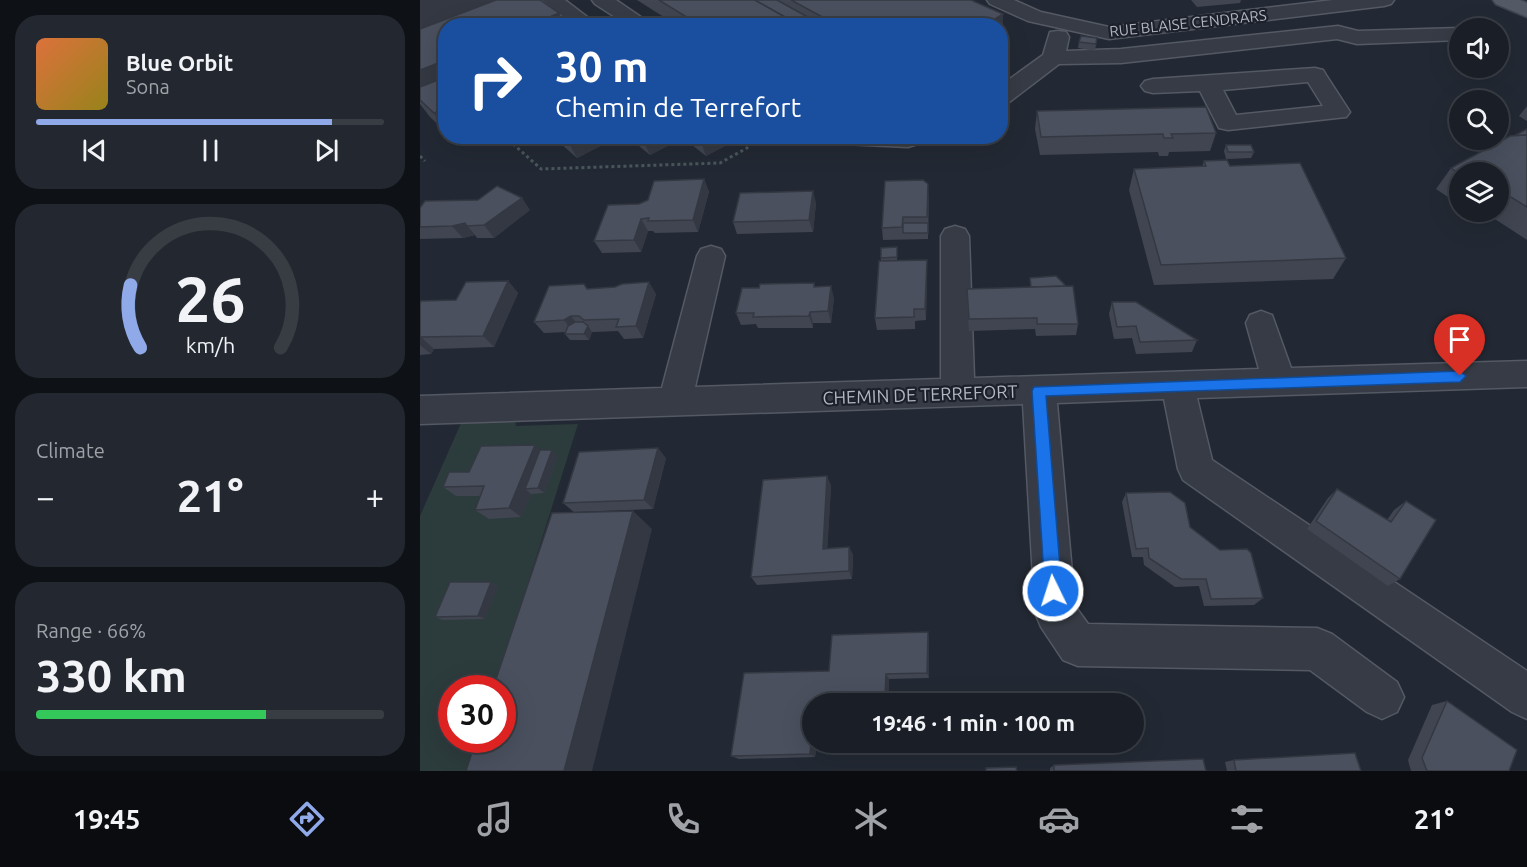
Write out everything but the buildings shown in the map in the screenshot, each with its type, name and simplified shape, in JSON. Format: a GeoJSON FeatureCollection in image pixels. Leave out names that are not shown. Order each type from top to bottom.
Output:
{"type":"FeatureCollection","features":[{"type":"Feature","properties":{"kind":"main road"},"geometry":{"type":"LineString","coordinates":[[1503,0],[1527,11]]}},
{"type":"Feature","properties":{"kind":"street"},"geometry":{"type":"LineString","coordinates":[[552,0],[578,18]]}},
{"type":"Feature","properties":{"kind":"street"},"geometry":{"type":"LineString","coordinates":[[602,0],[631,18]]}},
{"type":"Feature","properties":{"kind":"street","name":"RUE BLAISE CENDRARS"},"geometry":{"type":"LineString","coordinates":[[997,0],[1035,17],[1109,33],[1332,4],[1384,0]]}},
{"type":"Feature","properties":{"kind":"street"},"geometry":{"type":"LineString","coordinates":[[1053,58],[1061,22],[1054,0]]}},
{"type":"Feature","properties":{"kind":"street"},"geometry":{"type":"LineString","coordinates":[[1008,92],[1053,58],[1139,54],[1338,32],[1357,38],[1449,34]]}},
{"type":"Feature","properties":{"kind":"street"},"geometry":{"type":"LineString","coordinates":[[1139,54],[1156,91],[1208,84],[1315,75],[1338,112],[1228,123],[1208,84]]}},
{"type":"Feature","properties":{"kind":"street"},"geometry":{"type":"LineString","coordinates":[[955,236],[958,393]]}},
{"type":"Feature","properties":{"kind":"street"},"geometry":{"type":"LineString","coordinates":[[675,402],[711,256]]}},
{"type":"Feature","properties":{"kind":"street"},"geometry":{"type":"LineString","coordinates":[[1261,323],[1280,383]]}},
{"type":"Feature","properties":{"kind":"street","name":"CHEMIN DE TERREFORT"},"geometry":{"type":"LineString","coordinates":[[420,410],[1527,374]]}},
{"type":"Feature","properties":{"kind":"street"},"geometry":{"type":"LineString","coordinates":[[1178,386],[1196,469],[1527,697]]}},
{"type":"Feature","properties":{"kind":"street"},"geometry":{"type":"LineString","coordinates":[[1039,391],[1055,613],[1078,645],[1317,649],[1382,697]]}},
{"type":"Feature","properties":{"kind":"path"},"geometry":{"type":"LineString","coordinates":[[513,144],[541,169],[720,163],[747,148],[750,144]]}},
{"type":"Feature","properties":{"kind":"path"},"geometry":{"type":"LineString","coordinates":[[420,156],[425,161]]}},
{"type":"Feature","properties":{"kind":"shaded area"},"geometry":{"type":"Polygon","coordinates":[[[515,418],[516,426],[578,424],[499,675],[438,675],[438,753],[475,753],[469,771],[420,771],[420,516],[462,421],[515,418]]]}},
{"type":"Feature","properties":{"kind":"route"},"geometry":{"type":"LineString","coordinates":[[1053,591],[1039,391],[1460,376]]}}]}
